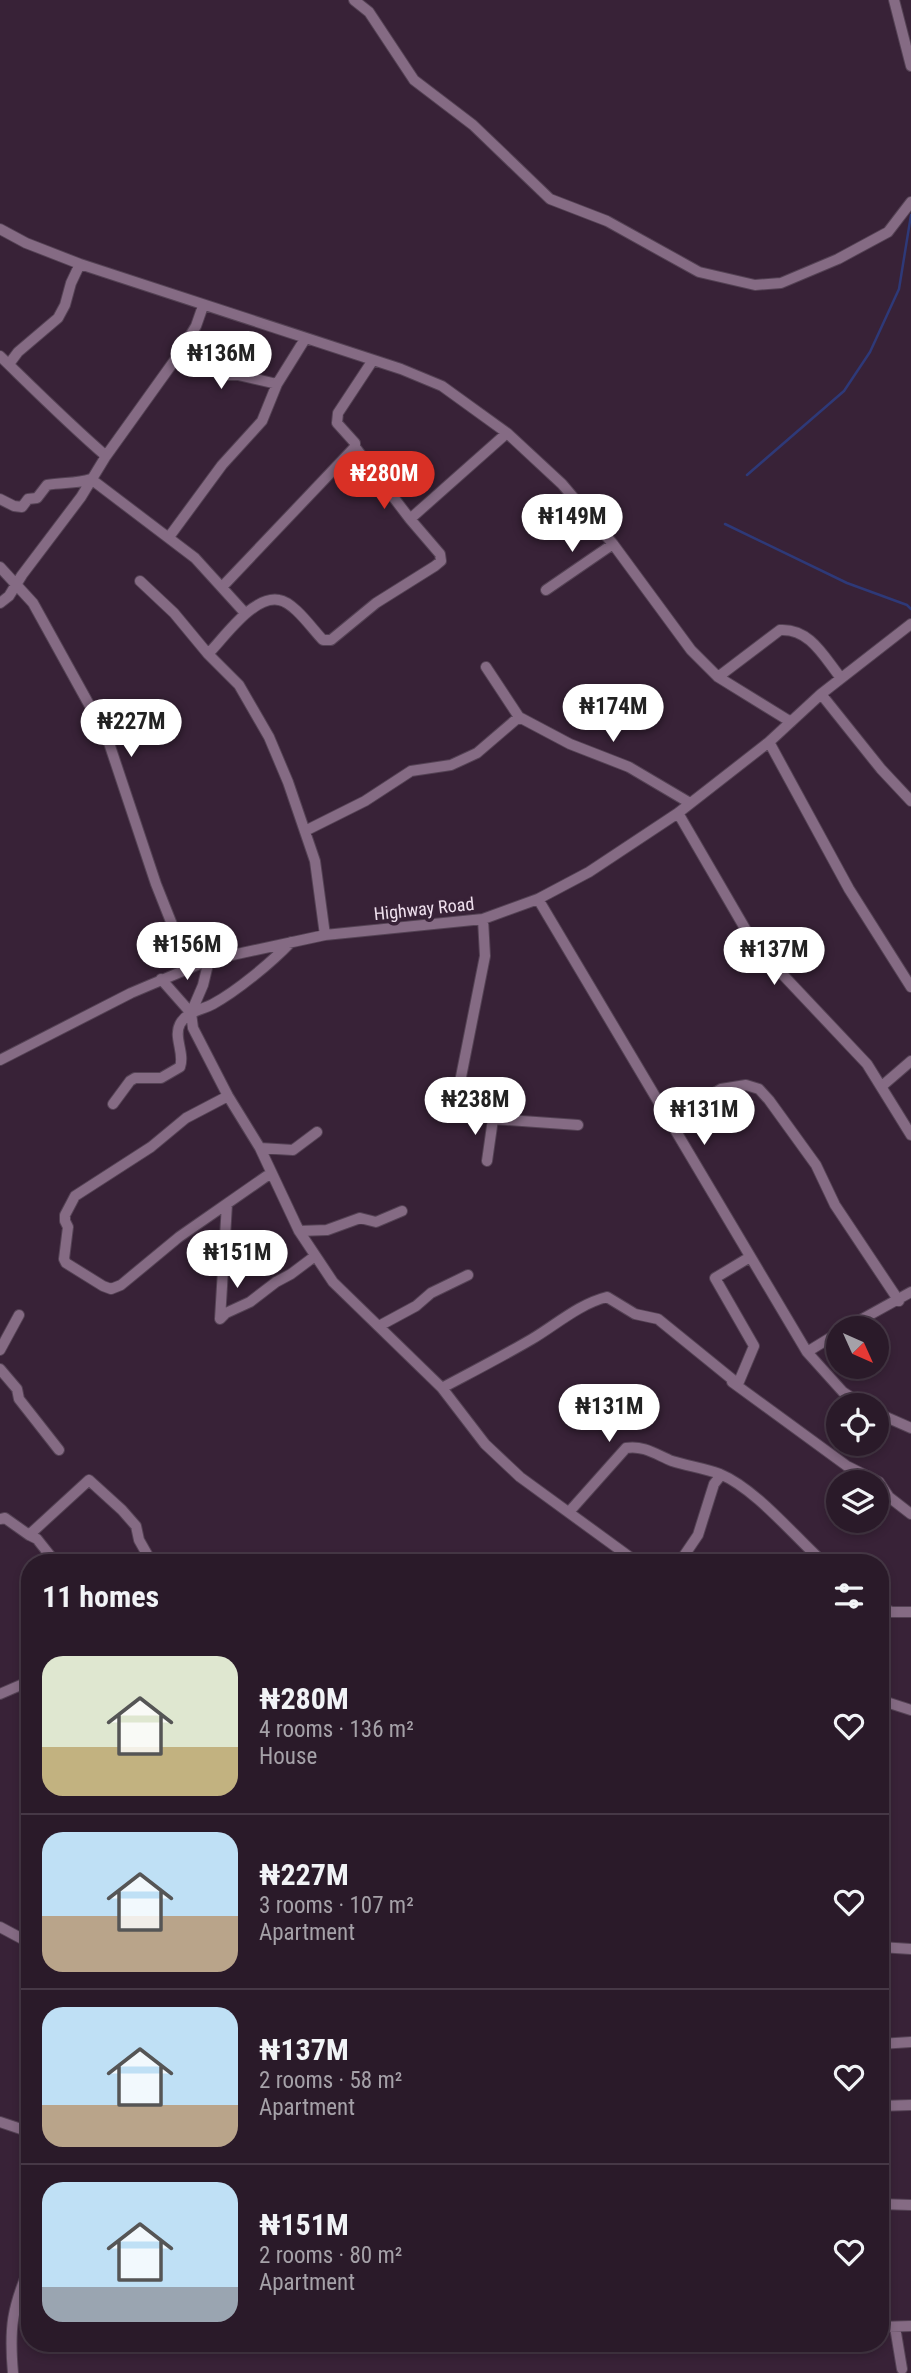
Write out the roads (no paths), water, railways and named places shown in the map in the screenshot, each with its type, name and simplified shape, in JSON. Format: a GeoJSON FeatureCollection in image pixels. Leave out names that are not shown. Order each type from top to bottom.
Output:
{"type":"FeatureCollection","features":[{"type":"Feature","properties":{"kind":"street"},"geometry":{"type":"LineString","coordinates":[[354,0],[369,12],[414,80],[472,125],[550,199],[583,214],[607,221],[699,272],[755,285],[781,283],[838,259],[888,232],[911,202]]}},
{"type":"Feature","properties":{"kind":"street"},"geometry":{"type":"LineString","coordinates":[[894,0],[911,66]]}},
{"type":"Feature","properties":{"kind":"street"},"geometry":{"type":"LineString","coordinates":[[0,229],[26,243],[80,264],[373,360],[442,386],[507,433],[562,484],[613,544],[691,650],[718,677],[791,722]]}},
{"type":"Feature","properties":{"kind":"street"},"geometry":{"type":"LineString","coordinates":[[9,364],[18,352],[58,318],[80,264]]}},
{"type":"Feature","properties":{"kind":"street"},"geometry":{"type":"LineString","coordinates":[[0,603],[17,585],[81,497],[106,456],[182,350],[196,326],[203,306]]}},
{"type":"Feature","properties":{"kind":"street"},"geometry":{"type":"LineString","coordinates":[[169,537],[222,465],[262,421],[277,384],[304,339]]}},
{"type":"Feature","properties":{"kind":"street"},"geometry":{"type":"LineString","coordinates":[[182,350],[223,375],[238,375],[277,384]]}},
{"type":"Feature","properties":{"kind":"street"},"geometry":{"type":"LineString","coordinates":[[0,356],[28,381],[66,422],[106,456]]}},
{"type":"Feature","properties":{"kind":"street"},"geometry":{"type":"LineString","coordinates":[[208,654],[245,613],[270,601],[280,600],[301,616],[323,640],[331,640],[376,603],[441,561],[440,554],[337,423],[336,419],[373,360]]}},
{"type":"Feature","properties":{"kind":"street"},"geometry":{"type":"LineString","coordinates":[[410,519],[507,433]]}},
{"type":"Feature","properties":{"kind":"street"},"geometry":{"type":"LineString","coordinates":[[222,587],[355,447]]}},
{"type":"Feature","properties":{"kind":"street"},"geometry":{"type":"LineString","coordinates":[[91,479],[195,558],[245,613]]}},
{"type":"Feature","properties":{"kind":"street"},"geometry":{"type":"LineString","coordinates":[[0,499],[22,507],[28,499],[37,498],[47,485],[59,482],[76,484],[91,479]]}},
{"type":"Feature","properties":{"kind":"street"},"geometry":{"type":"LineString","coordinates":[[546,590],[613,544]]}},
{"type":"Feature","properties":{"kind":"street"},"geometry":{"type":"LineString","coordinates":[[0,567],[33,603],[46,623],[66,665],[107,737],[156,884],[191,966]]}},
{"type":"Feature","properties":{"kind":"street"},"geometry":{"type":"LineString","coordinates":[[140,581],[174,613],[208,654],[239,685],[269,737],[288,782],[315,861],[325,935]]}},
{"type":"Feature","properties":{"kind":"street","name":"Highway Road"},"geometry":{"type":"LineString","coordinates":[[0,1060],[161,979],[209,960],[325,935],[483,919],[538,900],[589,872],[678,813],[769,742],[821,694],[910,625]]}},
{"type":"Feature","properties":{"kind":"street"},"geometry":{"type":"LineString","coordinates":[[718,677],[780,630],[791,629],[803,634],[841,678]]}},
{"type":"Feature","properties":{"kind":"street"},"geometry":{"type":"LineString","coordinates":[[486,667],[519,717],[570,744],[629,767],[690,803]]}},
{"type":"Feature","properties":{"kind":"street"},"geometry":{"type":"LineString","coordinates":[[821,694],[881,769],[911,801]]}},
{"type":"Feature","properties":{"kind":"street"},"geometry":{"type":"LineString","coordinates":[[304,831],[365,802],[411,771],[451,765],[477,752],[519,717]]}},
{"type":"Feature","properties":{"kind":"street"},"geometry":{"type":"LineString","coordinates":[[769,742],[849,889],[911,987]]}},
{"type":"Feature","properties":{"kind":"street"},"geometry":{"type":"LineString","coordinates":[[678,813],[750,937],[867,1064],[911,1135]]}},
{"type":"Feature","properties":{"kind":"street"},"geometry":{"type":"LineString","coordinates":[[538,900],[807,1352],[845,1393]]}},
{"type":"Feature","properties":{"kind":"street"},"geometry":{"type":"LineString","coordinates":[[483,919],[485,956],[455,1104],[458,1110],[493,1119],[578,1125]]}},
{"type":"Feature","properties":{"kind":"street"},"geometry":{"type":"LineString","coordinates":[[113,1104],[135,1078],[161,1078],[180,1067],[182,1058],[178,1028],[183,1020],[191,1013],[214,1004],[274,960],[292,941]]}},
{"type":"Feature","properties":{"kind":"street"},"geometry":{"type":"LineString","coordinates":[[191,1013],[203,985],[209,960]]}},
{"type":"Feature","properties":{"kind":"street"},"geometry":{"type":"LineString","coordinates":[[161,979],[191,1013],[194,1028],[228,1096],[260,1148],[299,1231],[333,1282],[442,1388],[485,1444],[520,1477],[626,1554]]}},
{"type":"Feature","properties":{"kind":"street"},"geometry":{"type":"LineString","coordinates":[[882,1086],[911,1061]]}},
{"type":"Feature","properties":{"kind":"street"},"geometry":{"type":"LineString","coordinates":[[670,1119],[721,1089],[746,1085],[759,1089],[816,1165],[835,1205],[898,1301]]}},
{"type":"Feature","properties":{"kind":"street"},"geometry":{"type":"LineString","coordinates":[[228,1096],[186,1118],[151,1147],[75,1196],[65,1215],[68,1227],[64,1259],[69,1266],[103,1286],[111,1289],[121,1285],[179,1237],[271,1173]]}},
{"type":"Feature","properties":{"kind":"street"},"geometry":{"type":"LineString","coordinates":[[487,1161],[493,1119]]}},
{"type":"Feature","properties":{"kind":"street"},"geometry":{"type":"LineString","coordinates":[[260,1148],[293,1150],[317,1132]]}},
{"type":"Feature","properties":{"kind":"street"},"geometry":{"type":"LineString","coordinates":[[227,1204],[220,1319],[226,1313],[250,1302],[315,1256]]}},
{"type":"Feature","properties":{"kind":"street"},"geometry":{"type":"LineString","coordinates":[[299,1231],[327,1230],[360,1217],[376,1222],[402,1211]]}},
{"type":"Feature","properties":{"kind":"street"},"geometry":{"type":"LineString","coordinates":[[442,1388],[533,1339],[593,1300],[607,1297],[635,1314],[658,1319],[738,1384],[754,1346],[715,1278],[750,1257]]}},
{"type":"Feature","properties":{"kind":"street"},"geometry":{"type":"LineString","coordinates":[[379,1325],[416,1306],[431,1293],[468,1275]]}},
{"type":"Feature","properties":{"kind":"street"},"geometry":{"type":"LineString","coordinates":[[866,1316],[911,1293]]}},
{"type":"Feature","properties":{"kind":"street"},"geometry":{"type":"LineString","coordinates":[[0,1350],[19,1315]]}},
{"type":"Feature","properties":{"kind":"street"},"geometry":{"type":"LineString","coordinates":[[650,1318],[716,1372],[741,1387],[830,1455],[879,1482],[889,1496],[911,1514]]}},
{"type":"Feature","properties":{"kind":"street"},"geometry":{"type":"LineString","coordinates":[[807,1352],[826,1340]]}},
{"type":"Feature","properties":{"kind":"street"},"geometry":{"type":"LineString","coordinates":[[0,1369],[12,1382],[19,1399],[58,1450]]}},
{"type":"Feature","properties":{"kind":"street"},"geometry":{"type":"LineString","coordinates":[[889,1419],[911,1429]]}},
{"type":"Feature","properties":{"kind":"street"},"geometry":{"type":"LineString","coordinates":[[569,1512],[626,1448],[633,1447],[653,1451],[673,1461],[721,1475],[751,1494],[814,1554]]}},
{"type":"Feature","properties":{"kind":"street"},"geometry":{"type":"LineString","coordinates":[[685,1554],[698,1535],[713,1483],[721,1475]]}},
{"type":"Feature","properties":{"kind":"street"},"geometry":{"type":"LineString","coordinates":[[29,1535],[89,1480],[136,1526],[139,1540],[147,1554]]}},
{"type":"Feature","properties":{"kind":"street"},"geometry":{"type":"LineString","coordinates":[[0,1519],[5,1518],[37,1539],[49,1554]]}},
{"type":"Feature","properties":{"kind":"street"},"geometry":{"type":"LineString","coordinates":[[889,1611],[911,1612]]}},
{"type":"Feature","properties":{"kind":"street"},"geometry":{"type":"LineString","coordinates":[[0,1694],[21,1685]]}},
{"type":"Feature","properties":{"kind":"street"},"geometry":{"type":"LineString","coordinates":[[889,1703],[911,1710]]}},
{"type":"Feature","properties":{"kind":"street"},"geometry":{"type":"LineString","coordinates":[[0,1927],[21,1938]]}},
{"type":"Feature","properties":{"kind":"street"},"geometry":{"type":"LineString","coordinates":[[889,1948],[911,1949]]}},
{"type":"Feature","properties":{"kind":"street"},"geometry":{"type":"LineString","coordinates":[[889,2043],[911,2042]]}},
{"type":"Feature","properties":{"kind":"street"},"geometry":{"type":"LineString","coordinates":[[889,2106],[911,2105]]}},
{"type":"Feature","properties":{"kind":"street"},"geometry":{"type":"LineString","coordinates":[[0,2122],[21,2129]]}},
{"type":"Feature","properties":{"kind":"street"},"geometry":{"type":"LineString","coordinates":[[889,2205],[911,2206]]}},
{"type":"Feature","properties":{"kind":"street"},"geometry":{"type":"LineString","coordinates":[[13,2373],[10,2339],[12,2318],[21,2286]]}},
{"type":"Feature","properties":{"kind":"street"},"geometry":{"type":"LineString","coordinates":[[889,2327],[911,2326]]}},
{"type":"Feature","properties":{"kind":"street"},"geometry":{"type":"LineString","coordinates":[[895,2327],[902,2369]]}},
{"type":"Feature","properties":{"kind":"waterway"},"geometry":{"type":"LineString","coordinates":[[747,475],[844,391],[870,352],[899,289],[911,215]]}},
{"type":"Feature","properties":{"kind":"waterway"},"geometry":{"type":"LineString","coordinates":[[725,524],[847,583],[907,605],[911,609]]}}]}
